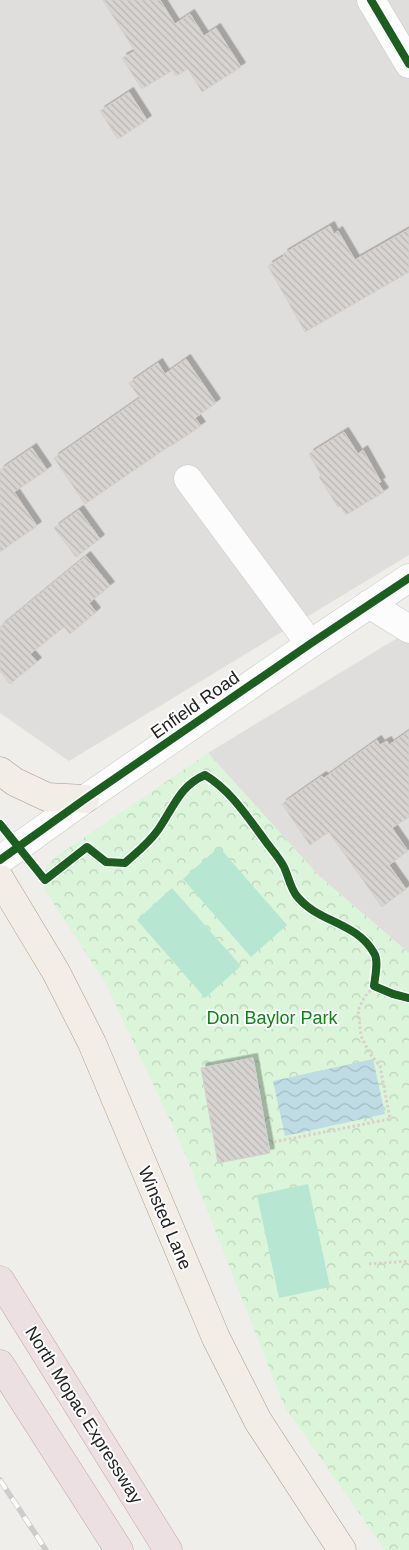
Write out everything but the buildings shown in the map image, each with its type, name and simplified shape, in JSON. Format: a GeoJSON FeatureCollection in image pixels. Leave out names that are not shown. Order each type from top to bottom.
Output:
{"type":"FeatureCollection","features":[{"type":"Feature","properties":{"kind":"highway","name":"North Mopac Expressway"},"geometry":{"type":"LineString","coordinates":[[0,1280],[168,1550]]}},
{"type":"Feature","properties":{"kind":"highway"},"geometry":{"type":"LineString","coordinates":[[0,1364],[119,1550]]}},
{"type":"Feature","properties":{"kind":"main road"},"geometry":{"type":"LineString","coordinates":[[0,771],[15,782],[47,797],[85,799]]}},
{"type":"Feature","properties":{"kind":"main road","name":"Winsted Lane"},"geometry":{"type":"LineString","coordinates":[[0,879],[56,972],[92,1043],[216,1338],[232,1371],[258,1421],[342,1550]]}},
{"type":"Feature","properties":{"kind":"street"},"geometry":{"type":"LineString","coordinates":[[371,0],[409,64]]}},
{"type":"Feature","properties":{"kind":"street"},"geometry":{"type":"LineString","coordinates":[[188,479],[310,644]]}},
{"type":"Feature","properties":{"kind":"street","name":"Enfield Road"},"geometry":{"type":"LineString","coordinates":[[0,860],[85,799],[368,604],[409,578]]}},
{"type":"Feature","properties":{"kind":"street"},"geometry":{"type":"LineString","coordinates":[[368,604],[409,629]]}},
{"type":"Feature","properties":{"kind":"path"},"geometry":{"type":"LineString","coordinates":[[274,1142],[390,1118],[380,1066],[370,1054],[361,1036],[358,1010],[364,998],[374,986]]}},
{"type":"Feature","properties":{"kind":"path"},"geometry":{"type":"LineString","coordinates":[[369,1264],[409,1261]]}},
{"type":"Feature","properties":{"kind":"shaded area"},"geometry":{"type":"Polygon","coordinates":[[[0,0],[409,0],[409,555],[69,761],[0,713],[0,0]]]}},
{"type":"Feature","properties":{"kind":"shaded area"},"geometry":{"type":"Polygon","coordinates":[[[409,631],[409,953],[319,876],[208,753],[409,631]]]}},
{"type":"Feature","properties":{"kind":"green space","name":"Don Baylor Park"},"geometry":{"type":"Polygon","coordinates":[[[208,753],[319,876],[409,953],[409,1550],[385,1550],[284,1406],[182,1146],[106,984],[43,887],[46,867],[57,856],[208,753]]]}},
{"type":"Feature","properties":{"kind":"green space"},"geometry":{"type":"Polygon","coordinates":[[[219,847],[287,925],[251,957],[183,879],[219,847]]]}},
{"type":"Feature","properties":{"kind":"green space"},"geometry":{"type":"Polygon","coordinates":[[[172,888],[241,966],[205,998],[137,920],[172,888]]]}},
{"type":"Feature","properties":{"kind":"green space"},"geometry":{"type":"Polygon","coordinates":[[[308,1184],[330,1287],[279,1298],[257,1195],[308,1184]]]}},
{"type":"Feature","properties":{"kind":"water"},"geometry":{"type":"Polygon","coordinates":[[[373,1059],[385,1114],[285,1136],[273,1081],[373,1059]]]}},
{"type":"Feature","properties":{"kind":"railway"},"geometry":{"type":"LineString","coordinates":[[0,1480],[46,1550]]}},
{"type":"Feature","properties":{"kind":"cycle path"},"geometry":{"type":"LineString","coordinates":[[371,0],[409,64]]}},
{"type":"Feature","properties":{"kind":"cycle path"},"geometry":{"type":"LineString","coordinates":[[0,860],[85,799],[409,578]]}},
{"type":"Feature","properties":{"kind":"cycle path"},"geometry":{"type":"LineString","coordinates":[[0,824],[45,880],[87,847],[106,862],[125,863],[154,835],[177,799],[189,785],[205,775],[222,788],[244,812],[280,860],[296,895],[315,911],[357,934],[366,942],[374,953],[376,960],[374,986],[409,998]]}}]}
